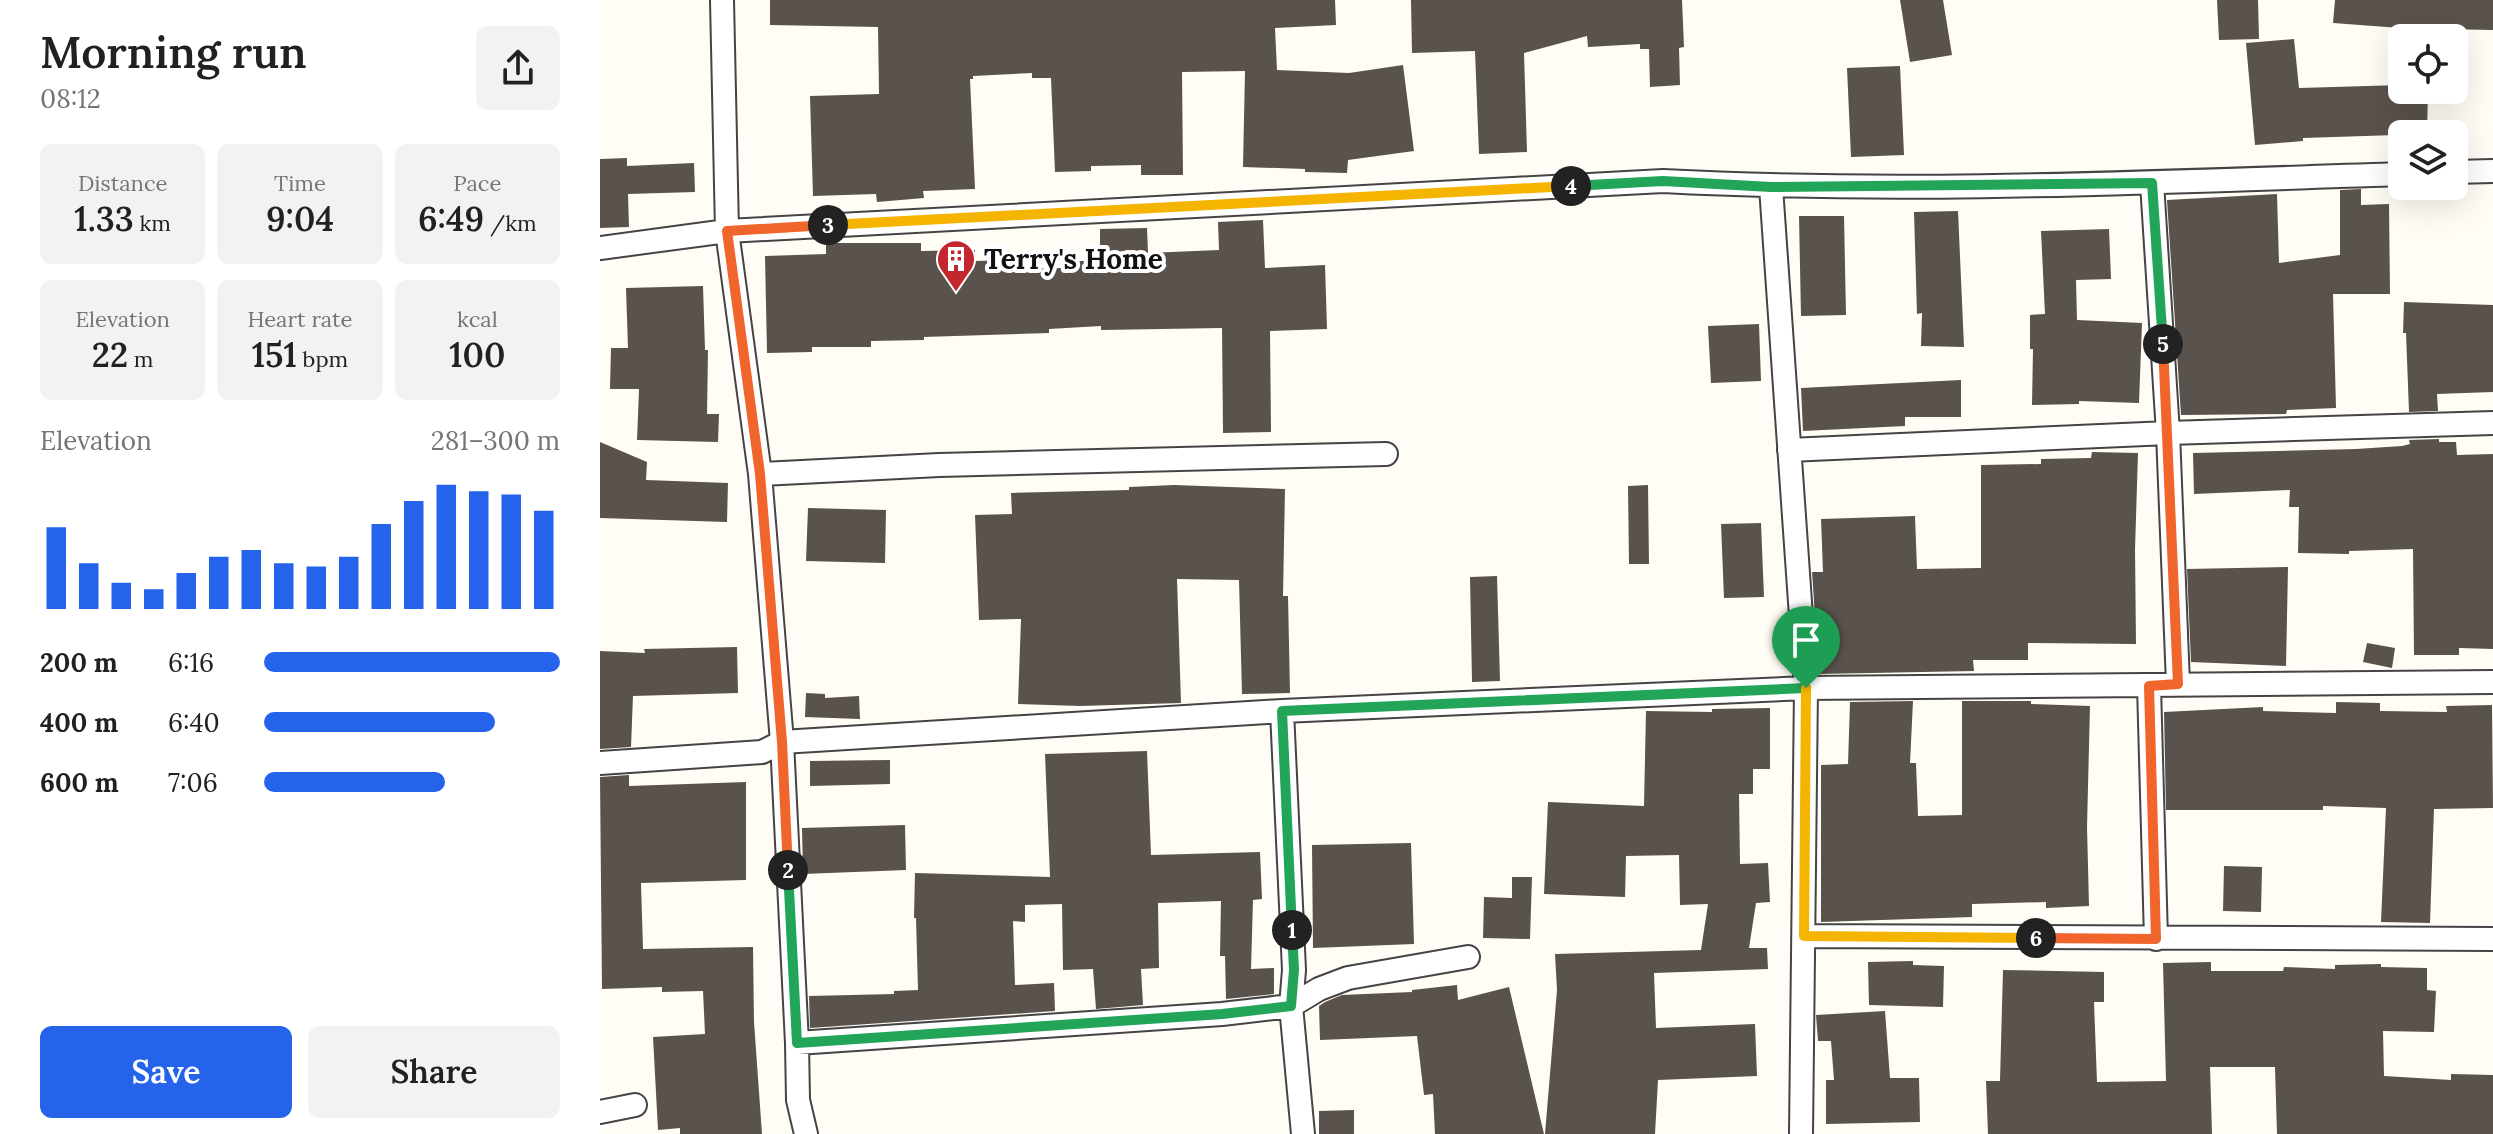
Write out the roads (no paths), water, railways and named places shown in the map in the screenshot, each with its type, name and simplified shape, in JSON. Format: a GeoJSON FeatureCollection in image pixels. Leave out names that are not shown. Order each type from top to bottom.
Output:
{"type":"FeatureCollection","features":[{"type":"Feature","properties":{"kind":"street"},"geometry":{"type":"LineString","coordinates":[[722,0],[727,231],[760,474],[782,742],[798,1100],[806,1134]]}},
{"type":"Feature","properties":{"kind":"street"},"geometry":{"type":"LineString","coordinates":[[2468,172],[2493,171]]}},
{"type":"Feature","properties":{"kind":"street"},"geometry":{"type":"LineString","coordinates":[[600,248],[727,231],[1663,181],[1771,187],[2152,183],[2388,175]]}},
{"type":"Feature","properties":{"kind":"street"},"geometry":{"type":"LineString","coordinates":[[2152,183],[2168,433],[2178,684]]}},
{"type":"Feature","properties":{"kind":"street"},"geometry":{"type":"LineString","coordinates":[[1771,187],[1806,688],[1804,936],[1800,1009],[1801,1134]]}},
{"type":"Feature","properties":{"kind":"street"},"geometry":{"type":"LineString","coordinates":[[1789,450],[2168,433],[2493,423]]}},
{"type":"Feature","properties":{"kind":"street"},"geometry":{"type":"LineString","coordinates":[[760,474],[939,465],[1386,454]]}},
{"type":"Feature","properties":{"kind":"street"},"geometry":{"type":"LineString","coordinates":[[600,763],[762,752],[782,742],[1282,711],[1806,688],[2493,682]]}},
{"type":"Feature","properties":{"kind":"street"},"geometry":{"type":"LineString","coordinates":[[2149,686],[2156,939]]}},
{"type":"Feature","properties":{"kind":"street"},"geometry":{"type":"LineString","coordinates":[[1282,711],[1294,970],[1291,1006],[1303,1134]]}},
{"type":"Feature","properties":{"kind":"street"},"geometry":{"type":"LineString","coordinates":[[1804,936],[2493,939]]}},
{"type":"Feature","properties":{"kind":"street"},"geometry":{"type":"LineString","coordinates":[[797,1043],[1222,1014],[1291,1006],[1319,989],[1348,978],[1468,957]]}},
{"type":"Feature","properties":{"kind":"street"},"geometry":{"type":"LineString","coordinates":[[600,1112],[635,1105]]}},
{"type":"Feature","properties":{"kind":"place","name":"Terry's Home"},"geometry":{"type":"Point","coordinates":[956,293]}}]}
